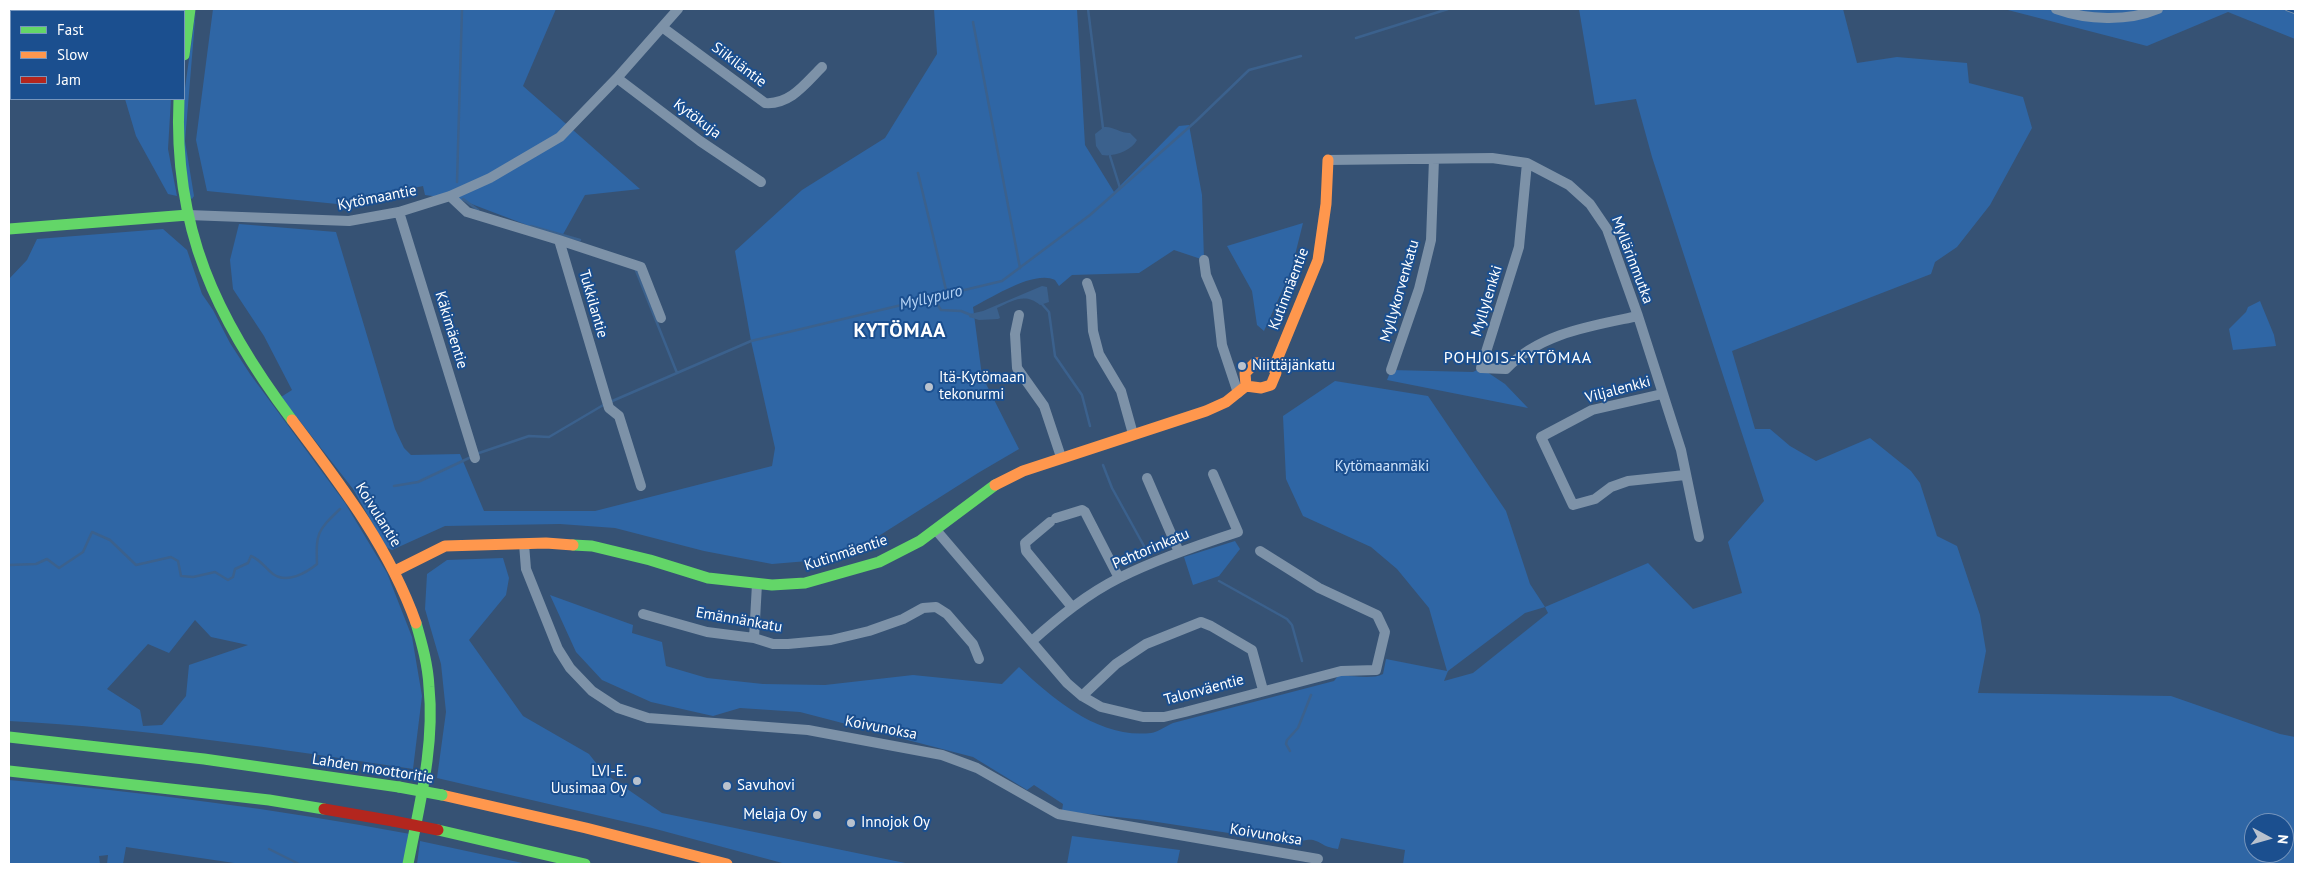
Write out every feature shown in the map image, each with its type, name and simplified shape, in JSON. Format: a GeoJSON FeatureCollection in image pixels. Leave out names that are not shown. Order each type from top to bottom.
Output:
{"type":"FeatureCollection","features":[{"type":"Feature","properties":{"kind":"main road"},"geometry":{"type":"LineString","coordinates":[[185,47],[190,9]]}},
{"type":"Feature","properties":{"kind":"main road","name":"Koivulantie"},"geometry":{"type":"LineString","coordinates":[[179,100],[176,125],[177,149],[188,215],[196,249],[209,284],[241,345],[270,391],[350,496],[395,571],[419,632],[426,659],[432,708],[426,772],[408,864]]}},
{"type":"Feature","properties":{"kind":"main road","name":"Kutinmäentie"},"geometry":{"type":"LineString","coordinates":[[395,571],[445,546],[463,544],[592,546],[650,560],[702,576],[757,584],[805,583],[879,562],[920,541],[1000,482],[1061,457],[1206,410],[1226,402],[1242,390],[1261,388],[1271,384],[1276,373],[1274,368],[1318,260],[1326,204],[1328,160]]}},
{"type":"Feature","properties":{"kind":"main road","name":"Kytömaantie"},"geometry":{"type":"LineString","coordinates":[[9,229],[188,215]]}},
{"type":"Feature","properties":{"kind":"main road"},"geometry":{"type":"LineString","coordinates":[[1242,390],[1245,373],[1252,366],[1260,363],[1274,368]]}},
{"type":"Feature","properties":{"kind":"main road","name":"Lahden moottoritie"},"geometry":{"type":"LineString","coordinates":[[9,737],[116,746],[273,767],[398,787],[442,795],[586,828],[727,864]]}},
{"type":"Feature","properties":{"kind":"main road"},"geometry":{"type":"LineString","coordinates":[[9,771],[269,800],[438,830],[585,864]]}},
{"type":"Feature","properties":{"kind":"street","name":"Kytömaantie"},"geometry":{"type":"LineString","coordinates":[[188,215],[348,221],[399,212],[450,196],[497,174],[560,137],[617,78],[678,9]]}},
{"type":"Feature","properties":{"kind":"street"},"geometry":{"type":"LineString","coordinates":[[2056,9],[2098,17],[2126,17],[2158,9]]}},
{"type":"Feature","properties":{"kind":"street","name":"Siikiläntie"},"geometry":{"type":"LineString","coordinates":[[662,27],[765,103],[776,104],[788,100],[822,67]]}},
{"type":"Feature","properties":{"kind":"street","name":"Kytökuja"},"geometry":{"type":"LineString","coordinates":[[617,78],[700,141],[761,182]]}},
{"type":"Feature","properties":{"kind":"street","name":"Myllärinmutka"},"geometry":{"type":"LineString","coordinates":[[1328,160],[1492,158],[1527,163],[1568,185],[1590,204],[1607,229],[1638,316],[1681,450],[1699,536]]}},
{"type":"Feature","properties":{"kind":"street","name":"Myllykorvenkatu"},"geometry":{"type":"LineString","coordinates":[[1391,370],[1419,289],[1431,240],[1434,159]]}},
{"type":"Feature","properties":{"kind":"street","name":"Myllylenkki"},"geometry":{"type":"LineString","coordinates":[[1527,163],[1519,246],[1481,368],[1506,369],[1521,353],[1568,331],[1638,316]]}},
{"type":"Feature","properties":{"kind":"street"},"geometry":{"type":"LineString","coordinates":[[450,196],[467,212],[641,267],[661,318]]}},
{"type":"Feature","properties":{"kind":"street","name":"Käkimäentie"},"geometry":{"type":"LineString","coordinates":[[399,212],[475,458]]}},
{"type":"Feature","properties":{"kind":"street","name":"Tukkilantie"},"geometry":{"type":"LineString","coordinates":[[559,240],[607,403],[619,416],[642,486]]}},
{"type":"Feature","properties":{"kind":"street"},"geometry":{"type":"LineString","coordinates":[[1204,260],[1206,276],[1217,302],[1222,345],[1242,390]]}},
{"type":"Feature","properties":{"kind":"street"},"geometry":{"type":"LineString","coordinates":[[1087,283],[1091,295],[1093,331],[1099,354],[1121,391],[1133,434]]}},
{"type":"Feature","properties":{"kind":"street"},"geometry":{"type":"LineString","coordinates":[[1019,315],[1015,334],[1017,368],[1044,406],[1061,457]]}},
{"type":"Feature","properties":{"kind":"street","name":"Viljalenkki"},"geometry":{"type":"LineString","coordinates":[[1662,394],[1592,410],[1541,437],[1572,505],[1594,499],[1611,487],[1628,481],[1685,475]]}},
{"type":"Feature","properties":{"kind":"street","name":"Pehtorinkatu"},"geometry":{"type":"LineString","coordinates":[[1032,641],[1072,607],[1119,578],[1179,552],[1238,532],[1213,474]]}},
{"type":"Feature","properties":{"kind":"street"},"geometry":{"type":"LineString","coordinates":[[1147,478],[1179,552]]}},
{"type":"Feature","properties":{"kind":"street"},"geometry":{"type":"LineString","coordinates":[[1072,607],[1026,551],[1025,543],[1053,520],[1073,511],[1082,510],[1085,512],[1119,578]]}},
{"type":"Feature","properties":{"kind":"street","name":"Talonväentie"},"geometry":{"type":"LineString","coordinates":[[936,530],[1067,683],[1082,696],[1101,707],[1143,717],[1164,717],[1341,671],[1376,670],[1385,632],[1377,615],[1319,588],[1260,551]]}},
{"type":"Feature","properties":{"kind":"street","name":"Koivunoksa"},"geometry":{"type":"LineString","coordinates":[[524,544],[526,569],[558,649],[570,668],[592,691],[618,708],[648,718],[808,730],[942,755],[977,768],[1058,814],[1318,859]]}},
{"type":"Feature","properties":{"kind":"street"},"geometry":{"type":"LineString","coordinates":[[754,638],[757,584]]}},
{"type":"Feature","properties":{"kind":"street","name":"Emännänkatu"},"geometry":{"type":"LineString","coordinates":[[643,614],[707,632],[754,638],[773,644],[788,644],[830,640],[869,631],[903,619],[923,608],[936,607],[947,614],[973,644],[979,659]]}},
{"type":"Feature","properties":{"kind":"street"},"geometry":{"type":"LineString","coordinates":[[1082,696],[1116,664],[1146,644],[1201,622],[1252,650],[1263,690]]}},
{"type":"Feature","properties":{"kind":"green space"},"geometry":{"type":"Polygon","coordinates":[[[196,9],[185,141],[194,196],[192,199],[189,197],[179,131],[183,100],[185,100],[196,9]]]}},
{"type":"Feature","properties":{"kind":"green space"},"geometry":{"type":"Polygon","coordinates":[[[213,9],[556,9],[523,86],[640,189],[585,195],[561,238],[461,200],[425,195],[423,186],[337,204],[207,191],[196,140],[213,9]]]}},
{"type":"Feature","properties":{"kind":"green space"},"geometry":{"type":"Polygon","coordinates":[[[934,9],[1077,9],[1085,145],[1114,192],[1179,126],[1189,125],[1202,195],[1204,260],[1174,250],[1139,273],[1072,275],[1059,286],[1055,280],[1046,278],[1036,279],[1002,291],[973,307],[982,376],[1019,449],[844,558],[772,564],[704,551],[615,528],[560,524],[445,526],[392,550],[386,547],[353,489],[281,397],[292,390],[264,336],[233,289],[230,260],[239,224],[336,232],[395,429],[404,448],[411,455],[460,454],[484,511],[595,511],[772,466],[775,448],[751,341],[735,251],[802,190],[885,138],[937,54],[934,9]]]}},
{"type":"Feature","properties":{"kind":"green space","name":"Kytömaanmäki"},"geometry":{"type":"Polygon","coordinates":[[[1579,9],[1843,9],[1857,63],[1897,57],[1967,63],[1969,83],[2023,97],[2032,128],[1990,205],[1957,247],[1935,262],[1931,274],[1732,351],[1755,429],[1770,429],[1790,446],[1816,461],[1870,438],[1911,471],[1920,483],[1937,536],[1957,546],[1980,615],[1986,651],[1978,693],[2171,696],[2280,734],[2295,737],[2295,864],[1403,864],[1405,850],[1341,838],[1338,849],[1331,848],[1314,840],[1294,843],[1144,820],[1062,811],[1063,804],[1034,785],[1027,790],[973,757],[800,712],[740,708],[713,716],[651,702],[602,680],[576,652],[550,595],[633,625],[632,633],[662,642],[666,666],[707,678],[763,684],[825,685],[913,675],[1002,684],[1019,667],[1047,692],[1079,715],[1114,730],[1132,733],[1151,733],[1173,723],[1334,681],[1338,676],[1378,676],[1383,674],[1386,659],[1447,671],[1429,608],[1397,569],[1371,547],[1303,516],[1286,479],[1283,416],[1335,381],[1428,396],[1506,511],[1530,584],[1545,607],[1648,563],[1693,609],[1742,593],[1728,542],[1764,501],[1652,157],[1636,99],[1595,105],[1579,9]],[[1545,607],[1525,613],[1448,671],[1444,681],[1473,673],[1548,613],[1545,607]]]}},
{"type":"Feature","properties":{"kind":"green space"},"geometry":{"type":"Polygon","coordinates":[[[2004,9],[2295,9],[2295,39],[2228,12],[2147,46],[2004,9]]]}},
{"type":"Feature","properties":{"kind":"green space"},"geometry":{"type":"Polygon","coordinates":[[[125,100],[171,100],[168,149],[177,196],[168,194],[136,136],[125,100]]]}},
{"type":"Feature","properties":{"kind":"green space"},"geometry":{"type":"Polygon","coordinates":[[[1303,223],[1291,271],[1264,331],[1257,325],[1252,291],[1227,246],[1303,223]]]}},
{"type":"Feature","properties":{"kind":"green space"},"geometry":{"type":"Polygon","coordinates":[[[163,229],[187,250],[202,294],[213,310],[230,343],[250,374],[345,503],[387,573],[412,637],[422,696],[413,769],[161,734],[9,721],[9,279],[27,260],[37,239],[163,229]],[[195,620],[169,653],[148,644],[107,689],[140,710],[143,726],[162,725],[186,696],[189,665],[248,645],[211,637],[195,620]]]}},
{"type":"Feature","properties":{"kind":"green space"},"geometry":{"type":"Polygon","coordinates":[[[2260,301],[2274,335],[2276,346],[2233,350],[2229,329],[2246,312],[2248,307],[2260,301]]]}},
{"type":"Feature","properties":{"kind":"green space"},"geometry":{"type":"Polygon","coordinates":[[[1481,368],[1505,384],[1528,408],[1387,380],[1391,370],[1473,372],[1481,368]]]}},
{"type":"Feature","properties":{"kind":"green space"},"geometry":{"type":"Polygon","coordinates":[[[1235,541],[1240,549],[1219,576],[1193,585],[1184,557],[1235,541]]]}},
{"type":"Feature","properties":{"kind":"green space"},"geometry":{"type":"Polygon","coordinates":[[[503,558],[509,578],[506,595],[469,640],[523,716],[589,754],[604,773],[662,813],[910,864],[786,864],[652,828],[437,778],[446,712],[441,664],[425,609],[427,574],[447,560],[503,558]]]}},
{"type":"Feature","properties":{"kind":"green space"},"geometry":{"type":"Polygon","coordinates":[[[9,780],[210,802],[410,834],[404,864],[241,864],[126,847],[123,864],[107,864],[108,855],[99,856],[100,864],[9,864],[9,780]]]}},
{"type":"Feature","properties":{"kind":"green space"},"geometry":{"type":"Polygon","coordinates":[[[1072,836],[1180,850],[1177,864],[1067,864],[1072,836]]]}},
{"type":"Feature","properties":{"kind":"green space"},"geometry":{"type":"Polygon","coordinates":[[[420,841],[527,864],[417,864],[420,841]]]}},
{"type":"Feature","properties":{"kind":"shaded area"},"geometry":{"type":"Polygon","coordinates":[[[1104,127],[1130,133],[1137,140],[1131,147],[1122,152],[1102,155],[1096,146],[1095,134],[1104,127]]]}},
{"type":"Feature","properties":{"kind":"shaded area"},"geometry":{"type":"Polygon","coordinates":[[[1042,286],[1047,287],[1049,302],[1040,305],[1029,299],[1019,299],[997,308],[1000,318],[998,319],[979,320],[969,317],[970,314],[983,311],[1042,286]]]}},
{"type":"Feature","properties":{"kind":"waterway"},"geometry":{"type":"LineString","coordinates":[[457,182],[462,9]]}},
{"type":"Feature","properties":{"kind":"waterway"},"geometry":{"type":"LineString","coordinates":[[1088,9],[1103,128]]}},
{"type":"Feature","properties":{"kind":"waterway","name":"Myllypuro"},"geometry":{"type":"LineString","coordinates":[[1356,38],[1448,9]]}},
{"type":"Feature","properties":{"kind":"waterway"},"geometry":{"type":"LineString","coordinates":[[973,22],[1020,268]]}},
{"type":"Feature","properties":{"kind":"waterway","name":"Myllypuro"},"geometry":{"type":"LineString","coordinates":[[610,402],[751,341],[1002,281],[1090,215],[1195,122],[1249,70],[1301,56]]}},
{"type":"Feature","properties":{"kind":"waterway"},"geometry":{"type":"LineString","coordinates":[[1110,156],[1120,188]]}},
{"type":"Feature","properties":{"kind":"waterway"},"geometry":{"type":"LineString","coordinates":[[918,173],[947,294]]}},
{"type":"Feature","properties":{"kind":"waterway"},"geometry":{"type":"LineString","coordinates":[[463,199],[478,210]]}},
{"type":"Feature","properties":{"kind":"waterway"},"geometry":{"type":"LineString","coordinates":[[531,226],[580,240]]}},
{"type":"Feature","properties":{"kind":"waterway"},"geometry":{"type":"LineString","coordinates":[[635,268],[677,373]]}},
{"type":"Feature","properties":{"kind":"waterway"},"geometry":{"type":"LineString","coordinates":[[933,298],[941,310],[961,311],[971,315]]}},
{"type":"Feature","properties":{"kind":"waterway"},"geometry":{"type":"LineString","coordinates":[[1041,303],[1049,312],[1055,356],[1082,395],[1090,426]]}},
{"type":"Feature","properties":{"kind":"waterway","name":"Myllypuro"},"geometry":{"type":"LineString","coordinates":[[479,453],[529,436],[549,437],[605,404]]}},
{"type":"Feature","properties":{"kind":"waterway","name":"Myllypuro"},"geometry":{"type":"LineString","coordinates":[[394,486],[418,482],[469,458]]}},
{"type":"Feature","properties":{"kind":"waterway"},"geometry":{"type":"LineString","coordinates":[[1103,465],[1112,488],[1144,546]]}},
{"type":"Feature","properties":{"kind":"waterway","name":"Myllypuro"},"geometry":{"type":"LineString","coordinates":[[9,565],[36,564],[47,559],[59,568],[83,552],[92,532],[110,540],[136,565],[171,557],[178,561],[181,576],[193,577],[215,572],[228,580],[233,577],[235,569],[248,563],[251,556],[278,577],[290,578],[302,574],[317,564],[317,545],[322,528],[340,509]]}},
{"type":"Feature","properties":{"kind":"waterway"},"geometry":{"type":"LineString","coordinates":[[1219,581],[1287,619],[1292,625],[1302,661]]}},
{"type":"Feature","properties":{"kind":"waterway"},"geometry":{"type":"LineString","coordinates":[[1290,751],[1286,744],[1287,740],[1298,728],[1311,695]]}},
{"type":"Feature","properties":{"kind":"waterway"},"geometry":{"type":"LineString","coordinates":[[269,849],[299,864]]}},
{"type":"Feature","properties":{"kind":"railway"},"geometry":{"type":"LineString","coordinates":[[2287,9],[2295,12]]}},
{"type":"Feature","properties":{"kind":"traffic: fast"},"geometry":{"type":"LineString","coordinates":[[185,47],[190,9]]}},
{"type":"Feature","properties":{"kind":"traffic: fast"},"geometry":{"type":"LineString","coordinates":[[179,100],[179,146],[183,189],[192,231],[205,270],[221,308],[241,345],[292,420]]}},
{"type":"Feature","properties":{"kind":"traffic: fast"},"geometry":{"type":"LineString","coordinates":[[9,229],[188,215]]}},
{"type":"Feature","properties":{"kind":"traffic: fast"},"geometry":{"type":"LineString","coordinates":[[573,545],[592,546],[650,560],[708,578],[772,585],[805,583],[879,562],[920,541],[995,485]]}},
{"type":"Feature","properties":{"kind":"traffic: fast"},"geometry":{"type":"LineString","coordinates":[[408,864],[425,776],[430,731],[427,671],[416,623]]}},
{"type":"Feature","properties":{"kind":"traffic: fast"},"geometry":{"type":"LineString","coordinates":[[9,737],[204,759],[399,787]]}},
{"type":"Feature","properties":{"kind":"traffic: fast"},"geometry":{"type":"LineString","coordinates":[[9,771],[269,800],[324,809]]}},
{"type":"Feature","properties":{"kind":"traffic: fast"},"geometry":{"type":"LineString","coordinates":[[399,787],[442,795]]}},
{"type":"Feature","properties":{"kind":"traffic: fast"},"geometry":{"type":"LineString","coordinates":[[438,830],[585,864]]}},
{"type":"Feature","properties":{"kind":"traffic: slow"},"geometry":{"type":"LineString","coordinates":[[1274,367],[1318,260],[1326,204],[1328,160]]}},
{"type":"Feature","properties":{"kind":"traffic: slow"},"geometry":{"type":"LineString","coordinates":[[1255,363],[1268,364],[1272,367],[1276,373],[1271,385],[1261,388],[1246,386],[1245,373],[1255,363]]}},
{"type":"Feature","properties":{"kind":"traffic: slow"},"geometry":{"type":"LineString","coordinates":[[995,485],[1023,471],[1206,411],[1226,402],[1246,386]]}},
{"type":"Feature","properties":{"kind":"traffic: slow"},"geometry":{"type":"LineString","coordinates":[[292,420],[346,493],[378,543],[405,595],[416,623]]}},
{"type":"Feature","properties":{"kind":"traffic: slow"},"geometry":{"type":"LineString","coordinates":[[395,571],[445,546],[546,543],[573,545]]}},
{"type":"Feature","properties":{"kind":"traffic: slow"},"geometry":{"type":"LineString","coordinates":[[442,795],[586,828],[727,864]]}},
{"type":"Feature","properties":{"kind":"traffic: jam"},"geometry":{"type":"LineString","coordinates":[[324,809],[393,821]]}},
{"type":"Feature","properties":{"kind":"traffic: jam"},"geometry":{"type":"LineString","coordinates":[[393,821],[438,830]]}},
{"type":"Feature","properties":{"kind":"place","name":"Niittäjänkatu"},"geometry":{"type":"Point","coordinates":[1242,366]}},
{"type":"Feature","properties":{"kind":"place","name":"Itä-Kytömaan tekonurmi"},"geometry":{"type":"Point","coordinates":[929,387]}},
{"type":"Feature","properties":{"kind":"place","name":"LVI-E. Uusimaa Oy"},"geometry":{"type":"Point","coordinates":[637,781]}},
{"type":"Feature","properties":{"kind":"place","name":"Savuhovi"},"geometry":{"type":"Point","coordinates":[727,786]}},
{"type":"Feature","properties":{"kind":"place","name":"Melaja Oy"},"geometry":{"type":"Point","coordinates":[817,815]}},
{"type":"Feature","properties":{"kind":"place","name":"Innojok Oy"},"geometry":{"type":"Point","coordinates":[851,823]}},
{"type":"Feature","properties":{"kind":"district","name":"KYTÖMAA"},"geometry":{"type":"Point","coordinates":[900,331]}},
{"type":"Feature","properties":{"kind":"district","name":"POHJOIS-KYTÖMAA"},"geometry":{"type":"Point","coordinates":[1518,358]}}]}
